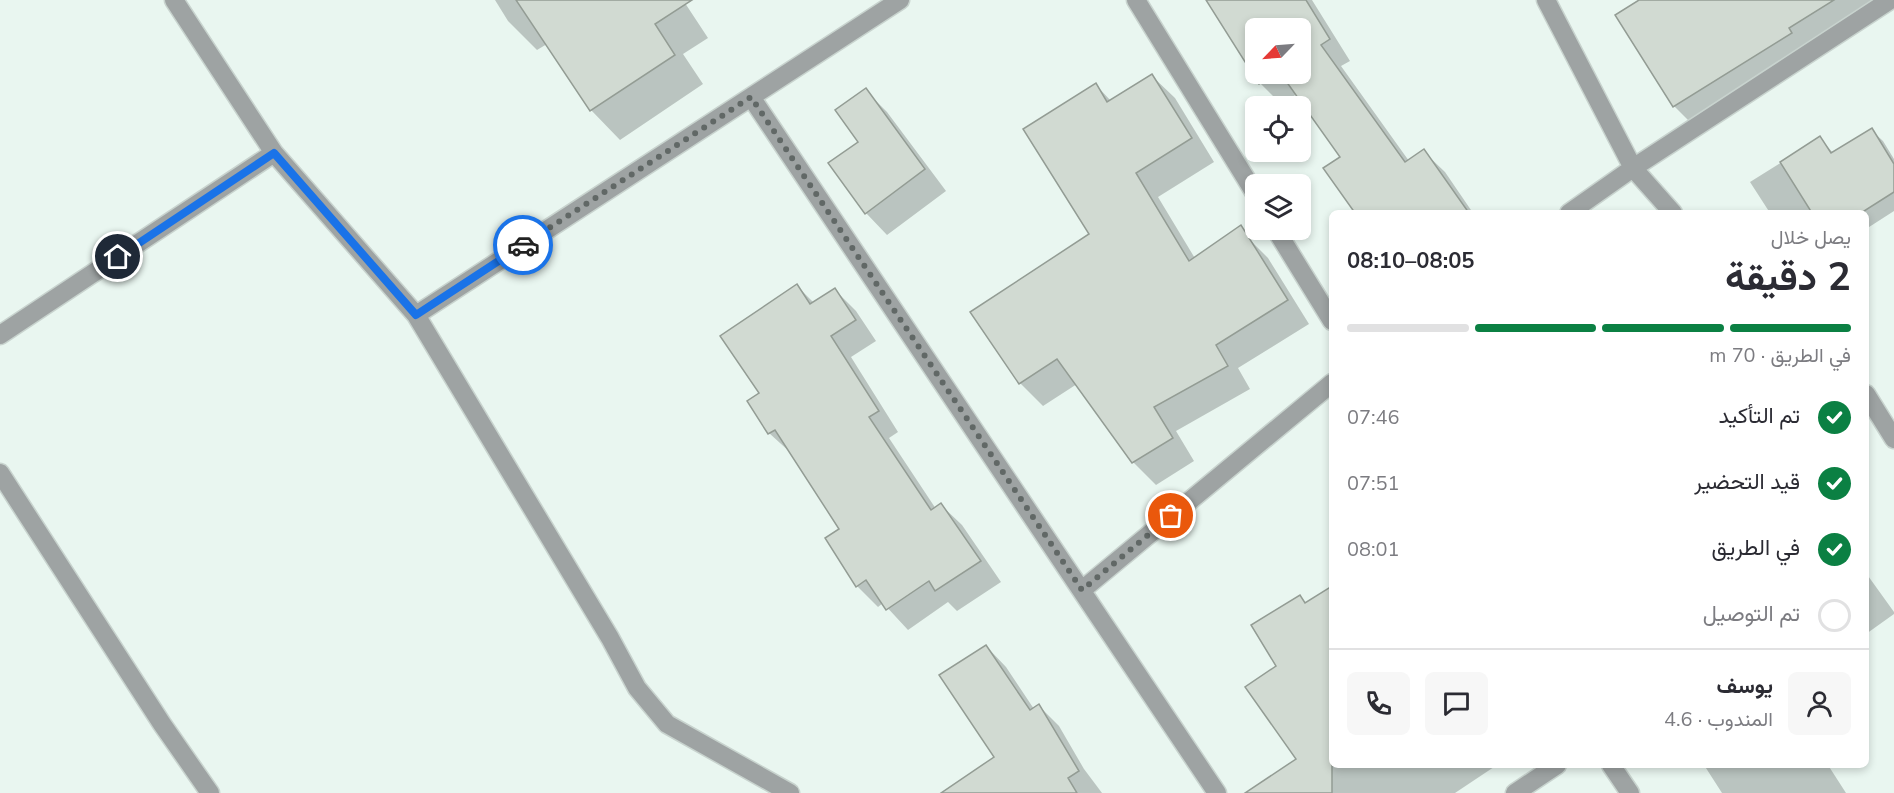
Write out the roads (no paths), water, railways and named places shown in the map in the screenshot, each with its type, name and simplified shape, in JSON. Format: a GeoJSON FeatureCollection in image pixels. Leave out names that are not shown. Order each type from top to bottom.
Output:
{"type":"FeatureCollection","features":[{"type":"Feature","properties":{"kind":"street"},"geometry":{"type":"LineString","coordinates":[[174,0],[274,153],[416,315],[610,638],[637,688],[667,724],[790,793]]}},
{"type":"Feature","properties":{"kind":"street"},"geometry":{"type":"LineString","coordinates":[[416,315],[900,0]]}},
{"type":"Feature","properties":{"kind":"street"},"geometry":{"type":"LineString","coordinates":[[1136,0],[1245,177]]}},
{"type":"Feature","properties":{"kind":"street"},"geometry":{"type":"LineString","coordinates":[[1546,0],[1632,168],[1670,210]]}},
{"type":"Feature","properties":{"kind":"street"},"geometry":{"type":"LineString","coordinates":[[1573,210],[1632,168],[1890,0]]}},
{"type":"Feature","properties":{"kind":"street"},"geometry":{"type":"LineString","coordinates":[[751,97],[1217,793]]}},
{"type":"Feature","properties":{"kind":"street"},"geometry":{"type":"LineString","coordinates":[[0,334],[274,153]]}},
{"type":"Feature","properties":{"kind":"street"},"geometry":{"type":"LineString","coordinates":[[1282,240],[1329,316]]}},
{"type":"Feature","properties":{"kind":"street"},"geometry":{"type":"LineString","coordinates":[[1082,590],[1329,384]]}},
{"type":"Feature","properties":{"kind":"street"},"geometry":{"type":"LineString","coordinates":[[1869,399],[1894,439]]}},
{"type":"Feature","properties":{"kind":"street"},"geometry":{"type":"LineString","coordinates":[[0,473],[162,724],[210,793]]}},
{"type":"Feature","properties":{"kind":"street"},"geometry":{"type":"LineString","coordinates":[[1515,793],[1552,768]]}},
{"type":"Feature","properties":{"kind":"street"},"geometry":{"type":"LineString","coordinates":[[1613,768],[1630,793]]}}]}
